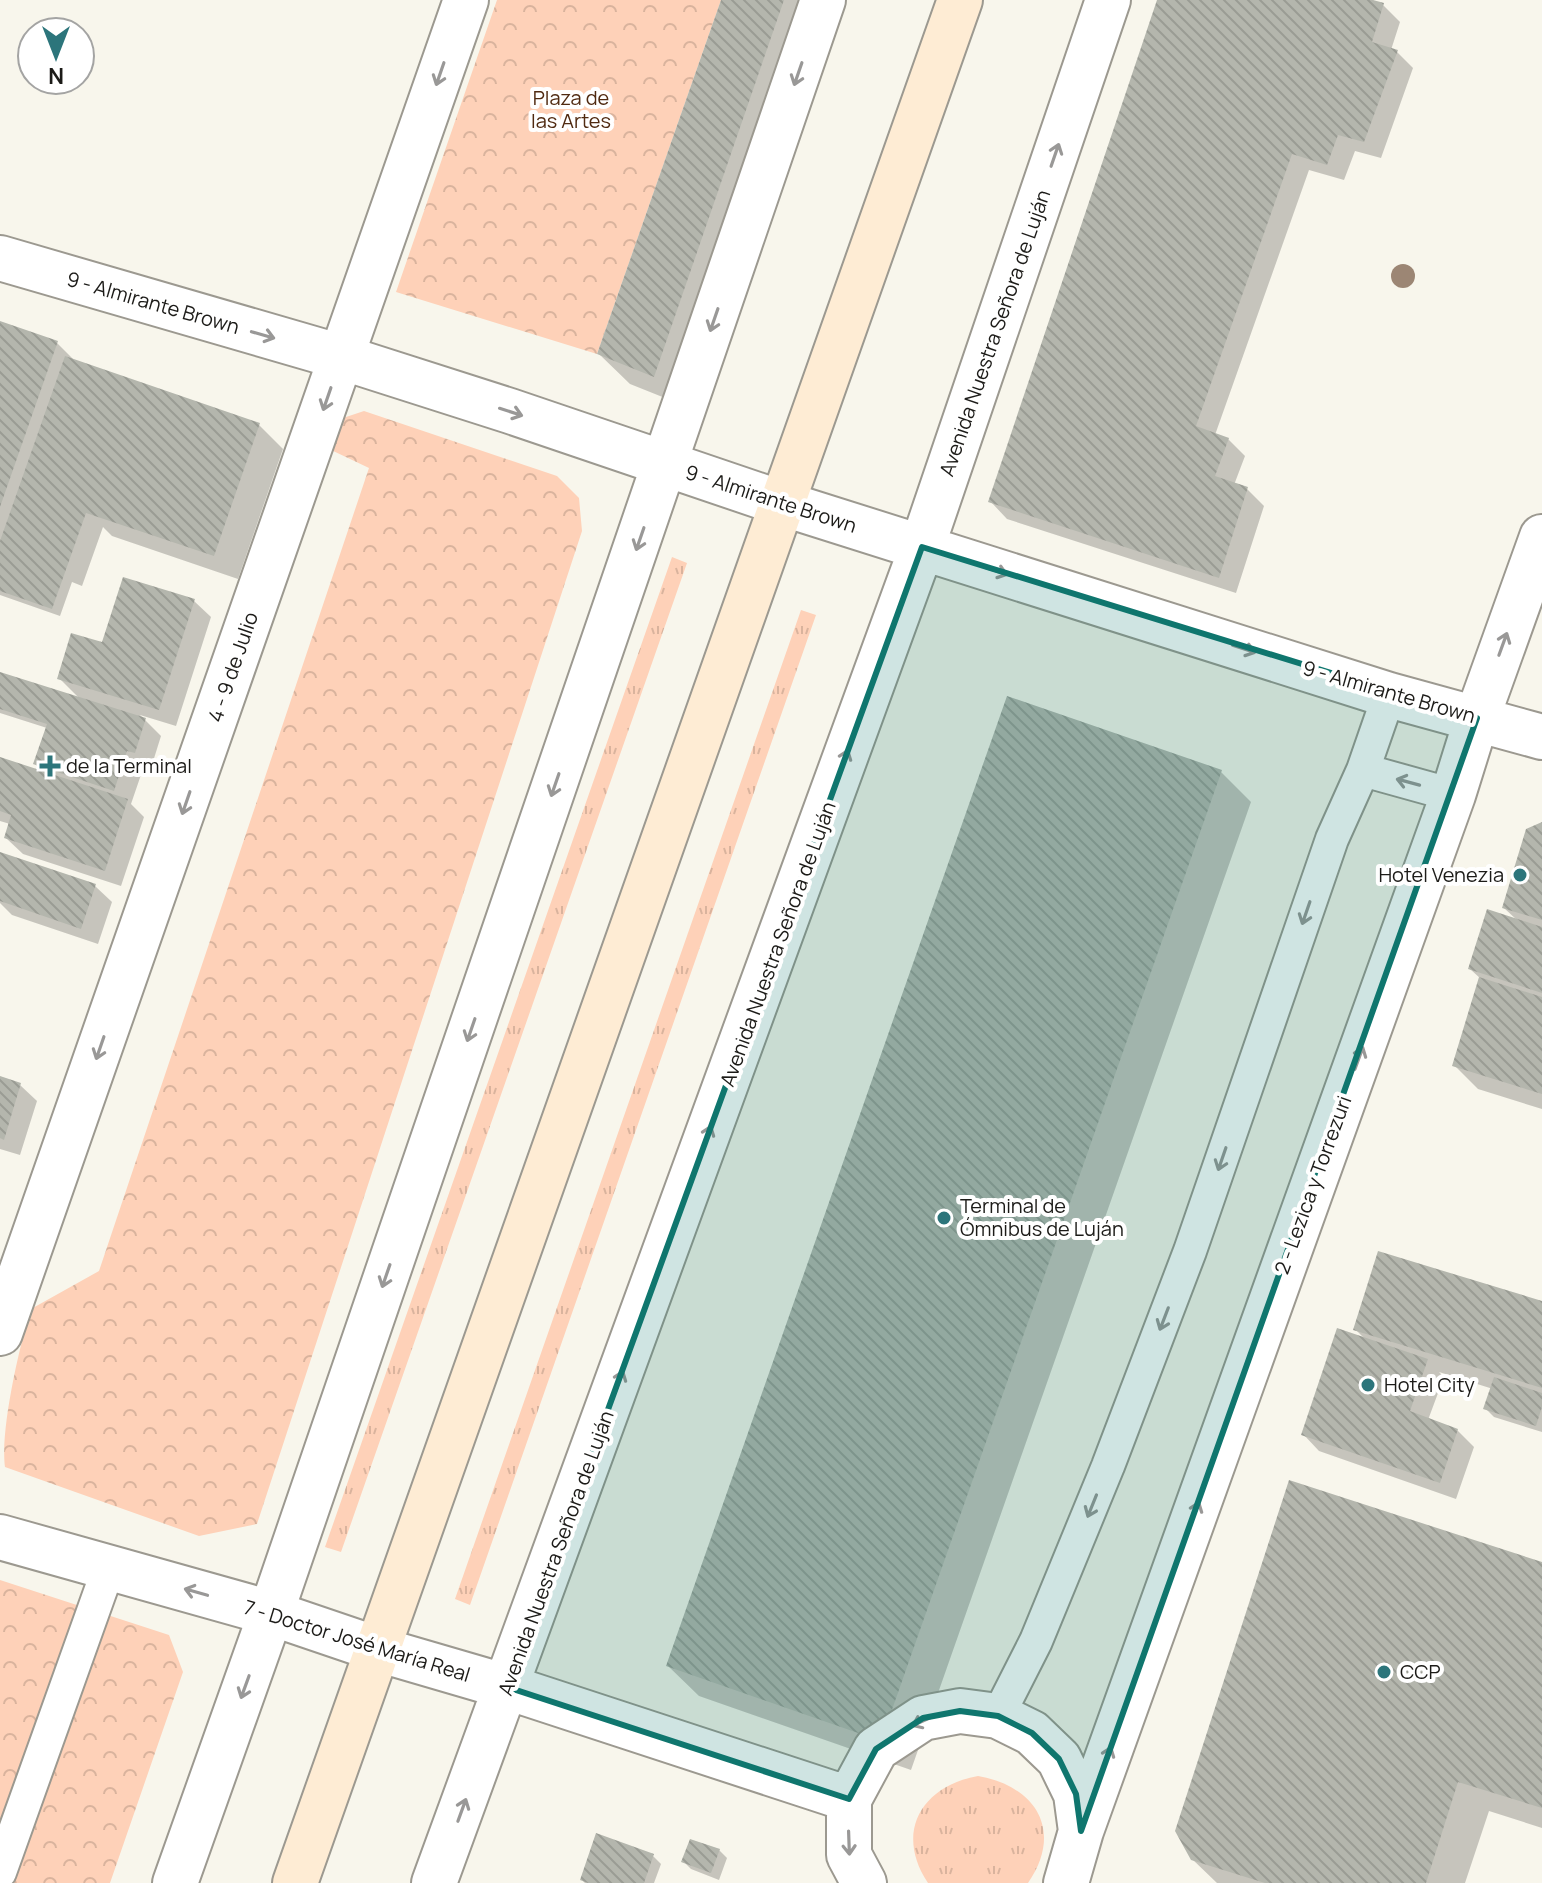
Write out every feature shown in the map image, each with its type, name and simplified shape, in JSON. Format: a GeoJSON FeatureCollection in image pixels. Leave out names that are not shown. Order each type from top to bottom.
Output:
{"type":"FeatureCollection","features":[{"type":"Feature","properties":{"kind":"main road"},"geometry":{"type":"LineString","coordinates":[[295,1883],[960,0]]}},
{"type":"Feature","properties":{"kind":"street","name":"4 - 9 de Julio"},"geometry":{"type":"LineString","coordinates":[[0,1333],[466,0]]}},
{"type":"Feature","properties":{"kind":"street"},"geometry":{"type":"LineString","coordinates":[[175,1883],[271,1613],[823,0]]}},
{"type":"Feature","properties":{"kind":"street","name":"Avenida Nuestra Señora de Luján"},"geometry":{"type":"LineString","coordinates":[[434,1883],[922,547],[1108,0]]}},
{"type":"Feature","properties":{"kind":"street","name":"9 - Almirante Brown"},"geometry":{"type":"LineString","coordinates":[[0,258],[341,357],[781,503],[1389,695],[1542,737]]}},
{"type":"Feature","properties":{"kind":"street","name":"2 - Lezica y Torrezuri"},"geometry":{"type":"LineString","coordinates":[[1074,1881],[1081,1831],[1453,795],[1477,718],[1542,537]]}},
{"type":"Feature","properties":{"kind":"street","name":"7 - Doctor José María Real"},"geometry":{"type":"LineString","coordinates":[[0,1537],[271,1613],[849,1799]]}},
{"type":"Feature","properties":{"kind":"street"},"geometry":{"type":"LineString","coordinates":[[864,1883],[849,1855],[849,1799],[876,1749],[923,1718],[960,1711],[998,1716],[1032,1733],[1059,1759],[1076,1794],[1081,1831]]}},
{"type":"Feature","properties":{"kind":"lane"},"geometry":{"type":"LineString","coordinates":[[998,1716],[1036,1641],[1108,1466],[1190,1251],[1332,839],[1363,770],[1389,695]]}},
{"type":"Feature","properties":{"kind":"lane"},"geometry":{"type":"LineString","coordinates":[[1363,770],[1453,795]]}},
{"type":"Feature","properties":{"kind":"lane"},"geometry":{"type":"LineString","coordinates":[[0,1872],[109,1567]]}},
{"type":"Feature","properties":{"kind":"highlighted area"},"geometry":{"type":"Polygon","coordinates":[[[922,547],[1477,718],[1081,1831],[1076,1794],[1059,1759],[1032,1733],[998,1716],[960,1711],[923,1718],[876,1749],[849,1799],[507,1687],[922,547]]]}},
{"type":"Feature","properties":{"kind":"green space","name":"Plaza de las Artes"},"geometry":{"type":"Polygon","coordinates":[[[497,0],[721,0],[597,354],[396,292],[497,0]]]}},
{"type":"Feature","properties":{"kind":"green space"},"geometry":{"type":"Polygon","coordinates":[[[364,411],[557,476],[579,498],[582,531],[257,1524],[199,1536],[5,1467],[8,1411],[31,1309],[99,1271],[369,468],[329,449],[340,419],[364,411]]]}},
{"type":"Feature","properties":{"kind":"green space"},"geometry":{"type":"Polygon","coordinates":[[[672,557],[687,563],[341,1552],[325,1547],[672,557]]]}},
{"type":"Feature","properties":{"kind":"green space"},"geometry":{"type":"Polygon","coordinates":[[[801,610],[816,615],[470,1605],[455,1599],[801,610]]]}},
{"type":"Feature","properties":{"kind":"green space"},"geometry":{"type":"Polygon","coordinates":[[[0,1580],[169,1635],[183,1672],[110,1883],[0,1883],[0,1580]]]}},
{"type":"Feature","properties":{"kind":"green space"},"geometry":{"type":"Polygon","coordinates":[[[978,1776],[998,1781],[1029,1801],[1043,1829],[1044,1846],[1039,1864],[1028,1883],[928,1883],[918,1864],[914,1846],[914,1829],[919,1814],[942,1790],[958,1781],[978,1776]]]}},
{"type":"Feature","properties":{"kind":"building"},"geometry":{"type":"Polygon","coordinates":[[[721,0],[784,0],[654,377],[597,354],[721,0]]]}},
{"type":"Feature","properties":{"kind":"building"},"geometry":{"type":"Polygon","coordinates":[[[1157,0],[1373,0],[1384,3],[1372,42],[1398,50],[1364,142],[1338,135],[1327,165],[1292,154],[1196,426],[1229,438],[1215,476],[1248,487],[1219,578],[988,502],[1157,0]]]}},
{"type":"Feature","properties":{"kind":"building"},"geometry":{"type":"Polygon","coordinates":[[[0,321],[58,341],[0,507],[0,321]]]}},
{"type":"Feature","properties":{"kind":"building"},"geometry":{"type":"Polygon","coordinates":[[[65,356],[260,423],[214,556],[86,513],[52,609],[0,591],[0,541],[65,356]]]}},
{"type":"Feature","properties":{"kind":"building"},"geometry":{"type":"Polygon","coordinates":[[[123,577],[195,599],[159,710],[57,679],[71,633],[102,642],[123,577]]]}},
{"type":"Feature","properties":{"kind":"building"},"geometry":{"type":"Polygon","coordinates":[[[0,672],[146,718],[135,753],[127,751],[114,791],[33,764],[47,724],[0,709],[0,672]]]}},
{"type":"Feature","properties":{"kind":"building","name":"Terminal de Ómnibus de Luján"},"geometry":{"type":"Polygon","coordinates":[[[1007,696],[1222,770],[881,1741],[666,1666],[1007,696]]]}},
{"type":"Feature","properties":{"kind":"building"},"geometry":{"type":"Polygon","coordinates":[[[0,757],[128,799],[105,871],[4,838],[11,815],[0,811],[0,757]]]}},
{"type":"Feature","properties":{"kind":"building"},"geometry":{"type":"Polygon","coordinates":[[[1542,822],[1542,920],[1502,908],[1526,829],[1542,822]]]}},
{"type":"Feature","properties":{"kind":"building"},"geometry":{"type":"Polygon","coordinates":[[[0,852],[96,884],[81,929],[0,901],[0,852]]]}},
{"type":"Feature","properties":{"kind":"building"},"geometry":{"type":"Polygon","coordinates":[[[1487,909],[1542,927],[1542,993],[1468,969],[1487,909]]]}},
{"type":"Feature","properties":{"kind":"building"},"geometry":{"type":"Polygon","coordinates":[[[1479,977],[1542,997],[1542,1094],[1452,1066],[1479,977]]]}},
{"type":"Feature","properties":{"kind":"building"},"geometry":{"type":"Polygon","coordinates":[[[0,1076],[21,1083],[4,1140],[0,1138],[0,1076]]]}},
{"type":"Feature","properties":{"kind":"building"},"geometry":{"type":"Polygon","coordinates":[[[1378,1251],[1542,1301],[1542,1388],[1353,1330],[1378,1251]]]}},
{"type":"Feature","properties":{"kind":"building","name":"Hotel City"},"geometry":{"type":"Polygon","coordinates":[[[1337,1328],[1428,1359],[1410,1411],[1458,1429],[1440,1483],[1301,1435],[1337,1328]]]}},
{"type":"Feature","properties":{"kind":"building"},"geometry":{"type":"Polygon","coordinates":[[[1494,1377],[1542,1393],[1542,1407],[1536,1426],[1483,1409],[1494,1377]]]}},
{"type":"Feature","properties":{"kind":"building","name":"CCP"},"geometry":{"type":"Polygon","coordinates":[[[1289,1480],[1542,1562],[1542,1808],[1458,1782],[1426,1883],[1265,1883],[1191,1860],[1175,1831],[1289,1480]]]}},
{"type":"Feature","properties":{"kind":"building"},"geometry":{"type":"Polygon","coordinates":[[[596,1833],[654,1854],[644,1883],[588,1883],[580,1880],[596,1833]]]}},
{"type":"Feature","properties":{"kind":"building"},"geometry":{"type":"Polygon","coordinates":[[[690,1839],[720,1849],[711,1873],[681,1862],[690,1839]]]}},
{"type":"Feature","properties":{"kind":"place","name":"de la Terminal"},"geometry":{"type":"Point","coordinates":[50,766]}},
{"type":"Feature","properties":{"kind":"place","name":"Hotel Venezia"},"geometry":{"type":"Point","coordinates":[1520,875]}},
{"type":"Feature","properties":{"kind":"place","name":"Terminal de Ómnibus de Luján"},"geometry":{"type":"Point","coordinates":[944,1218]}},
{"type":"Feature","properties":{"kind":"place","name":"Hotel City"},"geometry":{"type":"Point","coordinates":[1368,1385]}},
{"type":"Feature","properties":{"kind":"place","name":"CCP"},"geometry":{"type":"Point","coordinates":[1384,1672]}}]}
